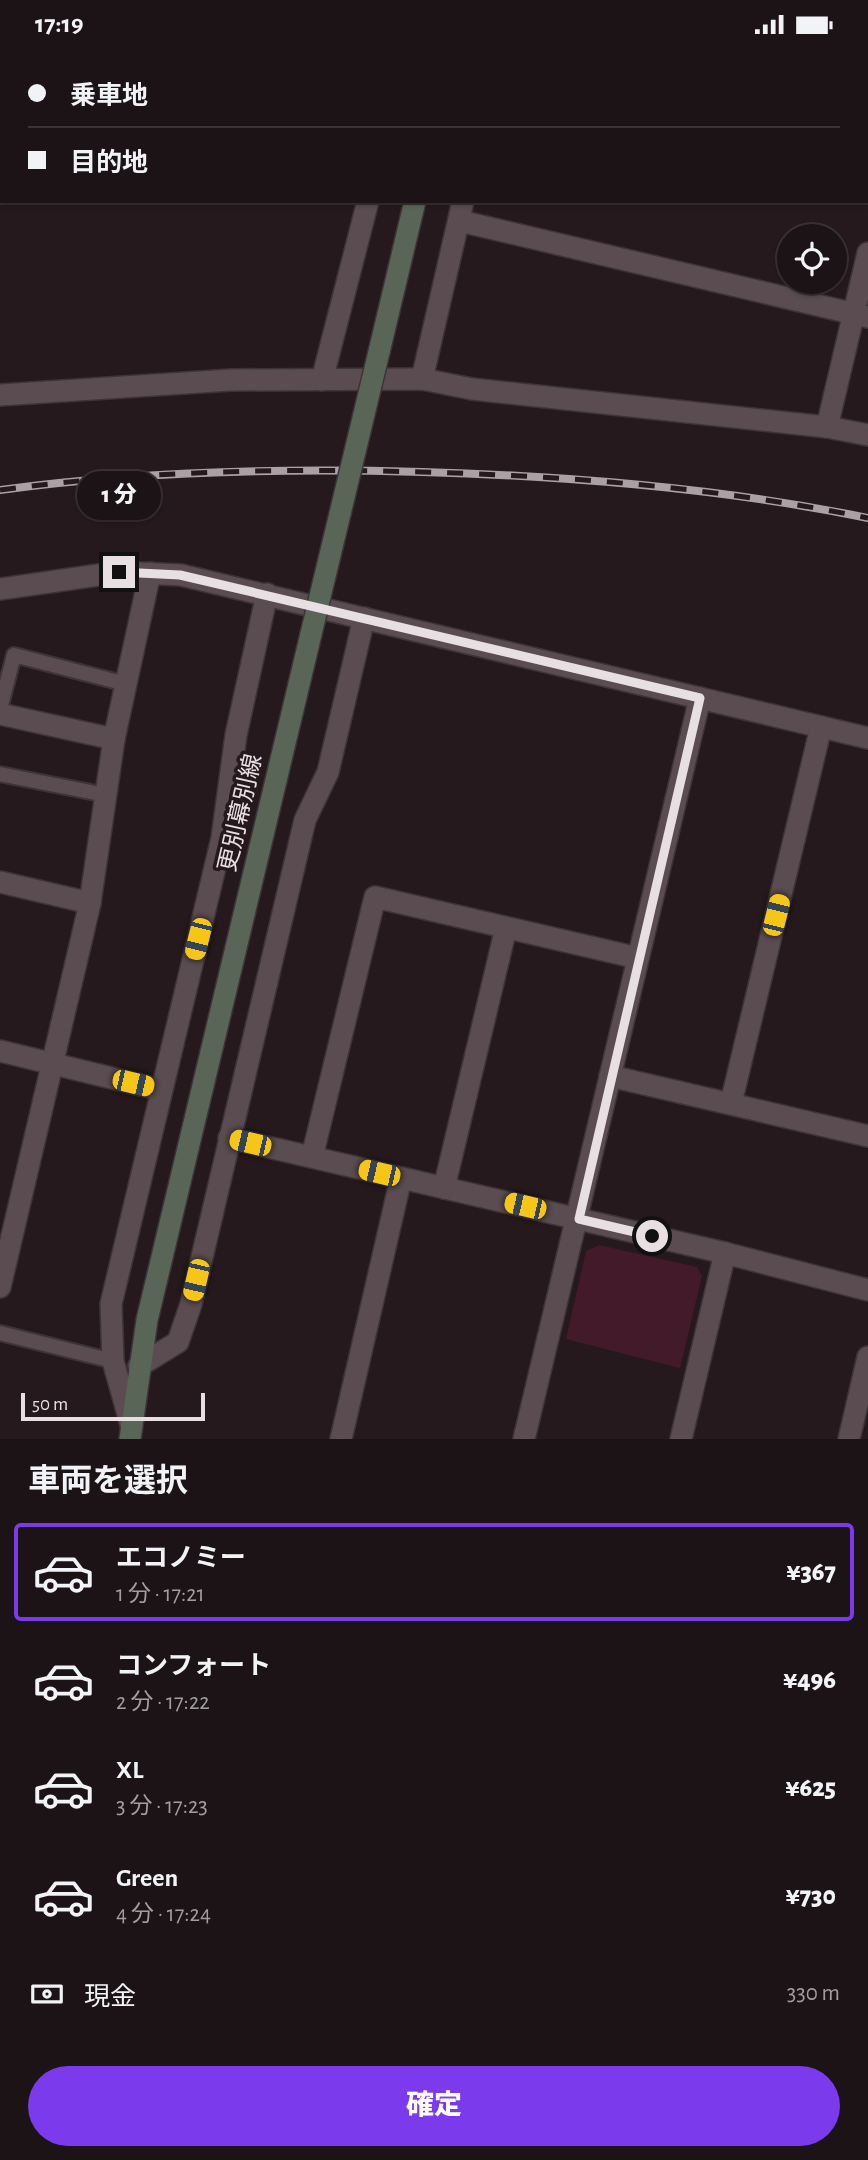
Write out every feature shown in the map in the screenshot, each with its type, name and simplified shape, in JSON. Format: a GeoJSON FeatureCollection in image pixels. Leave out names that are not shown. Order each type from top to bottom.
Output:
{"type":"FeatureCollection","features":[{"type":"Feature","properties":{"kind":"main road","name":"更別幕別線"},"geometry":{"type":"LineString","coordinates":[[130,1432],[150,1307],[415,203]]}},
{"type":"Feature","properties":{"kind":"street"},"geometry":{"type":"LineString","coordinates":[[322,380],[367,203]]}},
{"type":"Feature","properties":{"kind":"street"},"geometry":{"type":"LineString","coordinates":[[422,379],[461,211],[861,316]]}},
{"type":"Feature","properties":{"kind":"street"},"geometry":{"type":"LineString","coordinates":[[827,427],[861,316],[868,253]]}},
{"type":"Feature","properties":{"kind":"street"},"geometry":{"type":"LineString","coordinates":[[0,395],[231,380],[422,379],[472,389],[827,427],[868,435]]}},
{"type":"Feature","properties":{"kind":"street"},"geometry":{"type":"LineString","coordinates":[[0,589],[119,572],[180,575],[868,738]]}},
{"type":"Feature","properties":{"kind":"street"},"geometry":{"type":"LineString","coordinates":[[0,1287],[7,1224],[52,1064],[90,903],[114,739],[150,573]]}},
{"type":"Feature","properties":{"kind":"street"},"geometry":{"type":"LineString","coordinates":[[130,1432],[113,1361],[111,1304],[222,838],[236,735],[267,594]]}},
{"type":"Feature","properties":{"kind":"street"},"geometry":{"type":"LineString","coordinates":[[139,1366],[178,1342],[191,1304],[305,820],[328,772],[364,618]]}},
{"type":"Feature","properties":{"kind":"street"},"geometry":{"type":"LineString","coordinates":[[524,1439],[579,1219],[610,1076],[700,698]]}},
{"type":"Feature","properties":{"kind":"street"},"geometry":{"type":"LineString","coordinates":[[0,711],[114,739]]}},
{"type":"Feature","properties":{"kind":"street"},"geometry":{"type":"LineString","coordinates":[[731,1104],[821,727]]}},
{"type":"Feature","properties":{"kind":"street"},"geometry":{"type":"LineString","coordinates":[[0,882],[90,903]]}},
{"type":"Feature","properties":{"kind":"street"},"geometry":{"type":"LineString","coordinates":[[312,1157],[375,897],[638,958]]}},
{"type":"Feature","properties":{"kind":"street"},"geometry":{"type":"LineString","coordinates":[[444,1188],[506,928]]}},
{"type":"Feature","properties":{"kind":"street"},"geometry":{"type":"LineString","coordinates":[[0,1052],[161,1090]]}},
{"type":"Feature","properties":{"kind":"street"},"geometry":{"type":"LineString","coordinates":[[610,1076],[868,1136]]}},
{"type":"Feature","properties":{"kind":"street"},"geometry":{"type":"LineString","coordinates":[[229,1138],[725,1253],[868,1290]]}},
{"type":"Feature","properties":{"kind":"street"},"geometry":{"type":"LineString","coordinates":[[341,1439],[401,1178]]}},
{"type":"Feature","properties":{"kind":"street"},"geometry":{"type":"LineString","coordinates":[[681,1439],[725,1253]]}},
{"type":"Feature","properties":{"kind":"street"},"geometry":{"type":"LineString","coordinates":[[849,1439],[868,1357]]}},
{"type":"Feature","properties":{"kind":"lane"},"geometry":{"type":"LineString","coordinates":[[0,711],[15,655],[126,684]]}},
{"type":"Feature","properties":{"kind":"lane"},"geometry":{"type":"LineString","coordinates":[[0,774],[106,795]]}},
{"type":"Feature","properties":{"kind":"lane"},"geometry":{"type":"LineString","coordinates":[[0,1333],[113,1361]]}},
{"type":"Feature","properties":{"kind":"shaded area"},"geometry":{"type":"Polygon","coordinates":[[[599,1245],[697,1267],[702,1276],[680,1368],[566,1339],[586,1251],[599,1245]]]}},
{"type":"Feature","properties":{"kind":"railway"},"geometry":{"type":"LineString","coordinates":[[0,490],[211,472],[422,472],[646,485],[757,499],[868,518]]}},
{"type":"Feature","properties":{"kind":"route"},"geometry":{"type":"LineString","coordinates":[[119,572],[180,575],[700,698],[610,1076],[579,1219],[652,1236]]}}]}
